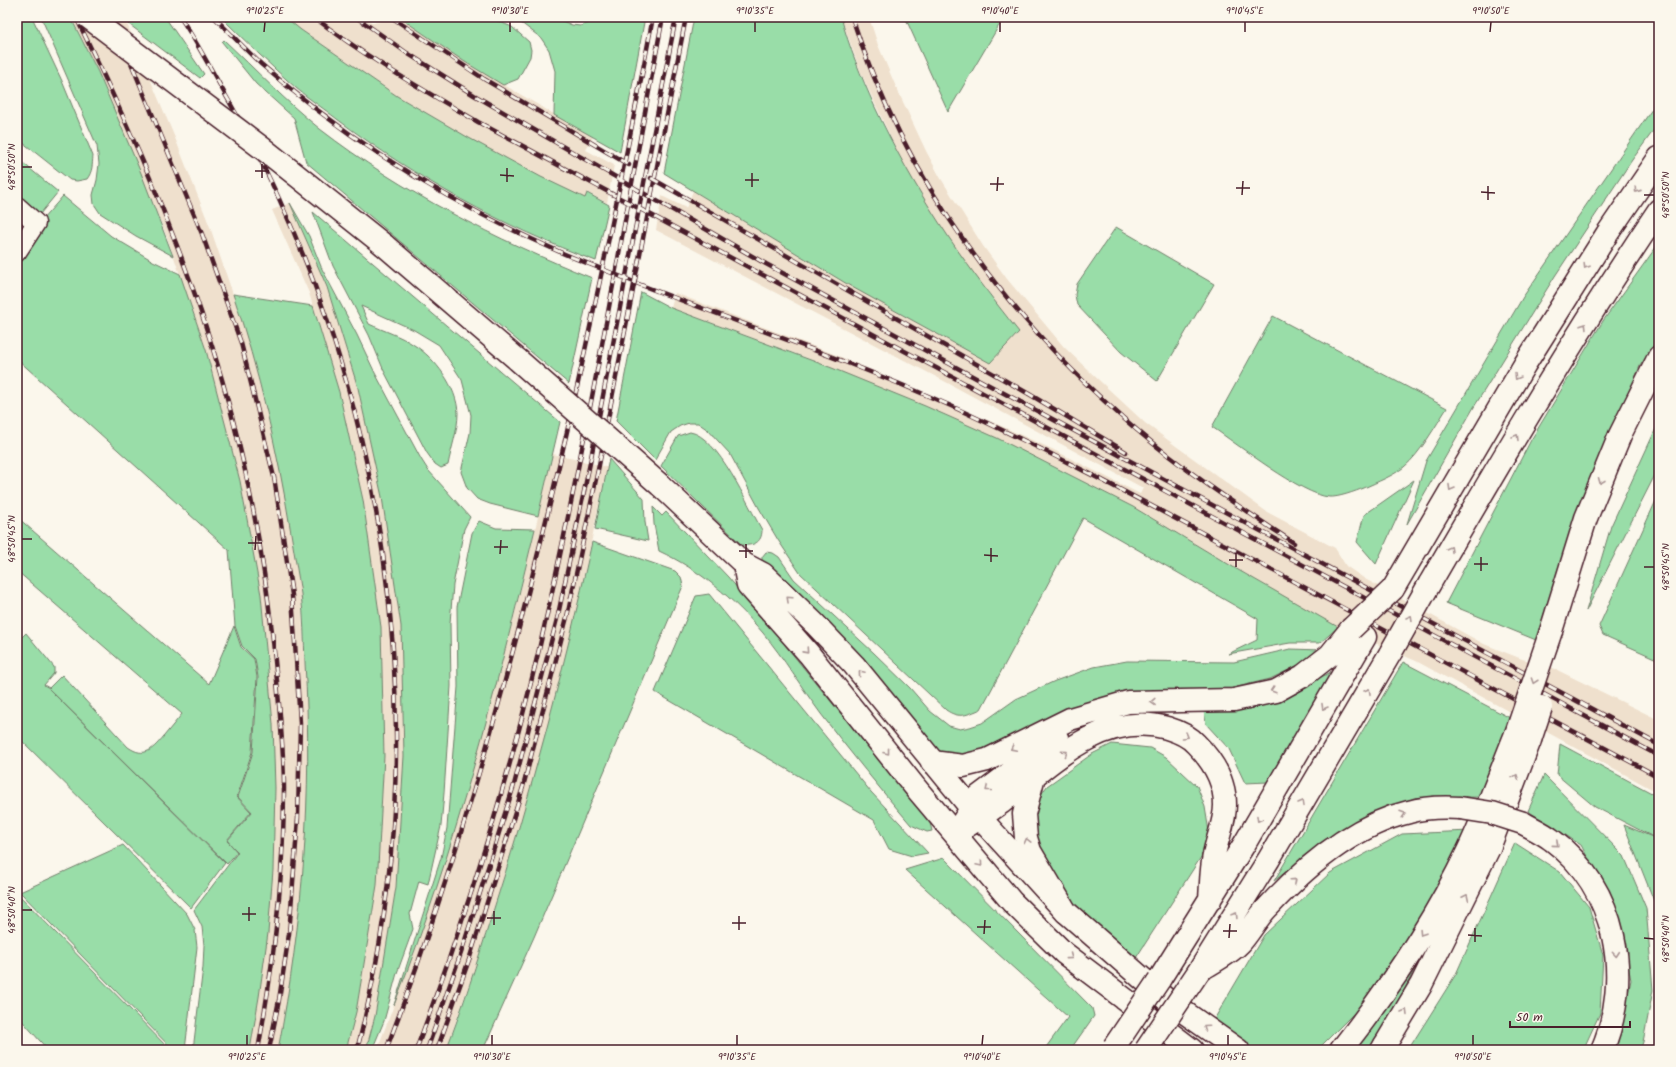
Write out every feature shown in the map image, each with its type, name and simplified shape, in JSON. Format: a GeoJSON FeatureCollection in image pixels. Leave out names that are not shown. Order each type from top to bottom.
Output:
{"type":"FeatureCollection","features":[{"type":"Feature","properties":{"kind":"main road"},"geometry":{"type":"LineString","coordinates":[[88,17],[266,151],[384,245],[660,485],[744,564],[763,574],[816,624],[858,670],[932,762],[1066,912],[1167,1000],[1238,1050]]}},
{"type":"Feature","properties":{"kind":"main road"},"geometry":{"type":"LineString","coordinates":[[1113,1048],[1210,900],[1358,633],[1393,588],[1525,364],[1607,234],[1659,158]]}},
{"type":"Feature","properties":{"kind":"main road"},"geometry":{"type":"LineString","coordinates":[[1146,1050],[1199,971],[1269,859],[1550,380],[1659,210]]}},
{"type":"Feature","properties":{"kind":"main road"},"geometry":{"type":"LineString","coordinates":[[1557,634],[1586,518],[1620,436],[1659,357]]}},
{"type":"Feature","properties":{"kind":"main road"},"geometry":{"type":"LineString","coordinates":[[1384,1048],[1421,986],[1489,848],[1523,737],[1557,634],[1626,458],[1659,387]]}},
{"type":"Feature","properties":{"kind":"main road"},"geometry":{"type":"LineString","coordinates":[[744,564],[748,585],[814,659],[915,787],[956,833],[1012,902],[1064,953],[1192,1050]]}},
{"type":"Feature","properties":{"kind":"main road"},"geometry":{"type":"LineString","coordinates":[[932,762],[963,766],[987,760],[1070,719],[1128,702],[1234,700],[1276,691],[1303,676],[1358,633]]}},
{"type":"Feature","properties":{"kind":"main road"},"geometry":{"type":"LineString","coordinates":[[976,813],[979,796],[988,788],[1045,746],[1100,710]]}},
{"type":"Feature","properties":{"kind":"main road"},"geometry":{"type":"LineString","coordinates":[[956,833],[976,813],[1034,776],[1074,746],[1117,726],[1139,724],[1159,726],[1177,731],[1193,741],[1205,753],[1216,769],[1223,786],[1225,805],[1222,831],[1214,855],[1210,900]]}},
{"type":"Feature","properties":{"kind":"main road"},"geometry":{"type":"LineString","coordinates":[[1328,1050],[1335,1044],[1347,1042],[1398,971],[1442,900],[1523,737]]}},
{"type":"Feature","properties":{"kind":"main road"},"geometry":{"type":"LineString","coordinates":[[1034,776],[1024,814],[1026,838],[1030,851],[1066,912]]}},
{"type":"Feature","properties":{"kind":"main road"},"geometry":{"type":"LineString","coordinates":[[1199,971],[1239,945],[1266,909],[1293,882],[1323,857],[1352,837],[1381,821],[1410,811],[1438,807],[1460,808],[1492,813],[1523,823],[1551,840],[1574,860],[1594,886],[1608,916],[1616,948],[1618,993],[1609,1032],[1602,1050]]}},
{"type":"Feature","properties":{"kind":"street"},"geometry":{"type":"LineString","coordinates":[[17,206],[36,223],[17,252]]}},
{"type":"Feature","properties":{"kind":"shaded area"},"geometry":{"type":"Polygon","coordinates":[[[71,17],[124,17],[175,138],[210,227],[249,341],[282,476],[301,594],[308,723],[307,819],[303,873],[297,935],[278,1050],[250,1050],[259,997],[273,870],[275,788],[273,724],[261,595],[240,481],[206,350],[167,237],[98,72],[71,17]]]}},
{"type":"Feature","properties":{"kind":"shaded area"},"geometry":{"type":"Polygon","coordinates":[[[285,17],[365,17],[373,23],[380,21],[375,17],[399,17],[465,62],[593,137],[586,150],[614,165],[607,203],[588,193],[585,198],[541,177],[469,138],[397,96],[301,30],[285,17]]]}},
{"type":"Feature","properties":{"kind":"shaded area"},"geometry":{"type":"Polygon","coordinates":[[[841,17],[869,17],[878,45],[896,87],[940,177],[983,246],[1007,279],[1064,347],[1087,369],[1145,423],[1267,512],[1335,548],[1346,566],[1365,579],[1484,644],[1522,659],[1547,665],[1659,720],[1659,793],[1416,661],[1329,623],[1133,507],[1047,463],[925,406],[804,357],[671,308],[675,293],[836,355],[1052,449],[1140,494],[1143,488],[944,381],[656,230],[662,196],[686,208],[693,191],[852,287],[990,363],[1019,332],[962,259],[937,222],[902,162],[861,73],[841,17]]]}},
{"type":"Feature","properties":{"kind":"shaded area"},"geometry":{"type":"Polygon","coordinates":[[[290,203],[327,287],[358,388],[382,497],[401,626],[404,756],[396,887],[375,1016],[366,1050],[346,1050],[356,1012],[377,885],[384,756],[381,627],[363,500],[339,392],[309,293],[272,210],[290,203]]]}},
{"type":"Feature","properties":{"kind":"shaded area"},"geometry":{"type":"Polygon","coordinates":[[[553,454],[607,467],[575,619],[531,790],[478,959],[446,1050],[377,1050],[415,949],[468,784],[517,605],[553,454]]]}},
{"type":"Feature","properties":{"kind":"green space"},"geometry":{"type":"Polygon","coordinates":[[[17,17],[32,17],[62,81],[93,156],[91,171],[87,179],[77,181],[70,180],[17,138],[17,17]]]}},
{"type":"Feature","properties":{"kind":"green space"},"geometry":{"type":"Polygon","coordinates":[[[41,17],[68,17],[72,20],[98,72],[141,173],[173,256],[136,236],[100,213],[94,204],[93,195],[99,164],[97,146],[41,17]]]}},
{"type":"Feature","properties":{"kind":"green space"},"geometry":{"type":"Polygon","coordinates":[[[127,17],[165,17],[204,74],[200,78],[126,22],[125,19],[127,17]]]}},
{"type":"Feature","properties":{"kind":"green space"},"geometry":{"type":"Polygon","coordinates":[[[221,17],[285,17],[301,30],[397,96],[469,138],[541,177],[585,198],[587,193],[609,205],[596,261],[561,248],[494,217],[429,181],[367,141],[301,92],[267,62],[221,17]]]}},
{"type":"Feature","properties":{"kind":"green space"},"geometry":{"type":"Polygon","coordinates":[[[399,17],[479,17],[493,19],[512,27],[529,42],[531,50],[530,57],[518,79],[503,85],[465,62],[399,17]]]}},
{"type":"Feature","properties":{"kind":"green space"},"geometry":{"type":"Polygon","coordinates":[[[510,17],[553,17],[572,25],[580,26],[589,23],[597,17],[645,17],[620,152],[554,115],[555,71],[549,50],[541,38],[516,19],[510,17]]]}},
{"type":"Feature","properties":{"kind":"green space"},"geometry":{"type":"Polygon","coordinates":[[[694,17],[841,17],[864,83],[905,166],[939,223],[958,251],[1019,332],[990,363],[852,287],[664,173],[694,17]]]}},
{"type":"Feature","properties":{"kind":"green space"},"geometry":{"type":"Polygon","coordinates":[[[905,17],[1004,17],[948,112],[905,17]]]}},
{"type":"Feature","properties":{"kind":"green space"},"geometry":{"type":"Polygon","coordinates":[[[224,40],[307,119],[384,174],[485,231],[592,278],[569,384],[306,162],[294,118],[256,84],[222,42],[224,40]]]}},
{"type":"Feature","properties":{"kind":"green space"},"geometry":{"type":"Polygon","coordinates":[[[1659,99],[1659,123],[1632,160],[1555,276],[1474,407],[1407,524],[1426,461],[1523,297],[1659,99]]]}},
{"type":"Feature","properties":{"kind":"green space"},"geometry":{"type":"Polygon","coordinates":[[[17,158],[58,192],[40,214],[17,194],[17,158]]]}},
{"type":"Feature","properties":{"kind":"green space"},"geometry":{"type":"Polygon","coordinates":[[[63,196],[111,236],[153,261],[180,274],[206,350],[240,481],[261,595],[273,724],[275,788],[273,870],[268,933],[250,1050],[193,1050],[203,967],[204,945],[202,927],[194,910],[238,852],[227,841],[252,812],[238,797],[253,752],[258,677],[255,659],[242,646],[235,626],[229,550],[17,359],[17,259],[42,220],[63,196]]]}},
{"type":"Feature","properties":{"kind":"green space"},"geometry":{"type":"Polygon","coordinates":[[[290,203],[309,236],[322,269],[421,459],[428,470],[470,517],[464,529],[453,585],[450,623],[451,686],[441,826],[428,884],[419,881],[410,914],[413,929],[397,973],[384,1021],[372,1050],[366,1050],[375,1016],[396,887],[404,756],[401,626],[382,497],[358,388],[327,287],[290,203]]]}},
{"type":"Feature","properties":{"kind":"green space"},"geometry":{"type":"Polygon","coordinates":[[[313,212],[560,422],[538,516],[490,504],[477,499],[467,488],[461,472],[470,433],[471,415],[462,380],[439,345],[414,330],[361,306],[369,324],[404,339],[430,357],[444,374],[454,393],[458,413],[457,426],[448,465],[441,468],[435,464],[427,453],[384,371],[369,335],[333,266],[313,212]]]}},
{"type":"Feature","properties":{"kind":"green space"},"geometry":{"type":"Polygon","coordinates":[[[1116,227],[1214,284],[1157,381],[1121,352],[1077,305],[1075,295],[1077,284],[1116,227]]]}},
{"type":"Feature","properties":{"kind":"green space"},"geometry":{"type":"Polygon","coordinates":[[[1659,243],[1659,337],[1640,366],[1576,514],[1536,640],[1446,603],[1531,440],[1603,321],[1659,243]]]}},
{"type":"Feature","properties":{"kind":"green space"},"geometry":{"type":"Polygon","coordinates":[[[641,292],[671,308],[832,368],[925,406],[997,438],[1133,507],[1233,567],[1338,627],[1320,643],[1290,643],[1228,654],[1257,640],[1258,619],[1083,518],[981,709],[963,715],[951,713],[800,573],[759,508],[730,454],[708,430],[698,423],[689,423],[680,426],[671,432],[655,460],[616,421],[641,292]]]}},
{"type":"Feature","properties":{"kind":"green space"},"geometry":{"type":"Polygon","coordinates":[[[233,294],[313,306],[339,392],[363,500],[381,627],[384,756],[377,885],[356,1012],[346,1050],[278,1050],[287,1002],[300,905],[307,809],[307,712],[302,603],[286,503],[274,442],[251,352],[233,294]]]}},
{"type":"Feature","properties":{"kind":"green space"},"geometry":{"type":"Polygon","coordinates":[[[1273,316],[1447,408],[1422,447],[1404,467],[1390,476],[1364,488],[1342,495],[1329,497],[1303,488],[1270,468],[1212,427],[1273,316]]]}},
{"type":"Feature","properties":{"kind":"green space"},"geometry":{"type":"Polygon","coordinates":[[[1659,422],[1659,467],[1586,611],[1611,526],[1659,422]]]}},
{"type":"Feature","properties":{"kind":"green space"},"geometry":{"type":"Polygon","coordinates":[[[690,432],[701,436],[711,446],[731,474],[762,530],[759,541],[756,543],[742,545],[661,466],[678,436],[690,432]]]}},
{"type":"Feature","properties":{"kind":"green space"},"geometry":{"type":"Polygon","coordinates":[[[609,459],[644,499],[648,541],[595,529],[609,459]]]}},
{"type":"Feature","properties":{"kind":"green space"},"geometry":{"type":"Polygon","coordinates":[[[1414,480],[1376,564],[1357,542],[1364,515],[1414,480]]]}},
{"type":"Feature","properties":{"kind":"green space"},"geometry":{"type":"Polygon","coordinates":[[[1659,494],[1659,660],[1603,635],[1599,626],[1659,494]]]}},
{"type":"Feature","properties":{"kind":"green space"},"geometry":{"type":"Polygon","coordinates":[[[653,507],[662,516],[666,512],[728,577],[930,823],[932,831],[927,832],[911,825],[821,714],[785,662],[752,620],[728,597],[702,576],[659,551],[654,524],[653,507]]]}},
{"type":"Feature","properties":{"kind":"green space"},"geometry":{"type":"Polygon","coordinates":[[[17,517],[209,684],[234,626],[241,647],[254,659],[257,677],[252,752],[237,797],[251,812],[227,840],[237,852],[227,864],[49,689],[225,863],[191,908],[17,736],[17,642],[26,633],[54,667],[54,673],[44,685],[49,688],[62,675],[128,747],[134,751],[144,752],[152,748],[160,741],[182,714],[17,571],[17,517]]]}},
{"type":"Feature","properties":{"kind":"green space"},"geometry":{"type":"Polygon","coordinates":[[[479,521],[496,528],[535,529],[473,770],[436,889],[394,1005],[441,858],[447,828],[458,687],[457,607],[472,533],[479,521]]]}},
{"type":"Feature","properties":{"kind":"green space"},"geometry":{"type":"Polygon","coordinates":[[[592,542],[675,571],[681,577],[683,586],[534,937],[483,1050],[446,1050],[475,968],[520,825],[570,637],[592,542]]]}},
{"type":"Feature","properties":{"kind":"green space"},"geometry":{"type":"Polygon","coordinates":[[[766,552],[773,553],[779,557],[794,579],[874,653],[910,688],[930,711],[949,726],[960,729],[982,723],[1016,699],[1055,681],[1094,667],[1127,661],[1234,662],[1290,649],[1321,650],[1301,664],[1270,679],[1225,690],[1157,691],[968,757],[946,755],[936,750],[762,562],[762,557],[766,552]]]}},
{"type":"Feature","properties":{"kind":"green space"},"geometry":{"type":"Polygon","coordinates":[[[709,594],[871,792],[928,853],[912,856],[889,849],[874,820],[655,692],[696,596],[709,594]]]}},
{"type":"Feature","properties":{"kind":"green space"},"geometry":{"type":"Polygon","coordinates":[[[1403,662],[1512,719],[1481,797],[1414,798],[1333,836],[1274,881],[1403,662]]]}},
{"type":"Feature","properties":{"kind":"green space"},"geometry":{"type":"Polygon","coordinates":[[[1331,672],[1331,678],[1268,782],[1245,783],[1229,749],[1206,724],[1204,711],[1295,691],[1331,672]]]}},
{"type":"Feature","properties":{"kind":"green space"},"geometry":{"type":"Polygon","coordinates":[[[1112,744],[1150,748],[1166,757],[1197,786],[1205,807],[1209,832],[1201,857],[1134,961],[1076,911],[1043,865],[1032,812],[1038,799],[1047,786],[1092,754],[1112,744]]]}},
{"type":"Feature","properties":{"kind":"green space"},"geometry":{"type":"Polygon","coordinates":[[[1560,744],[1659,797],[1659,927],[1656,906],[1624,825],[1657,839],[1595,807],[1557,775],[1560,744]]]}},
{"type":"Feature","properties":{"kind":"green space"},"geometry":{"type":"Polygon","coordinates":[[[1544,775],[1624,856],[1646,908],[1653,990],[1643,1042],[1640,1050],[1616,1050],[1631,980],[1618,915],[1581,845],[1528,811],[1544,775]]]}},
{"type":"Feature","properties":{"kind":"green space"},"geometry":{"type":"Polygon","coordinates":[[[1470,831],[1455,864],[1361,1006],[1317,1050],[1251,1050],[1212,1023],[1264,935],[1330,873],[1402,834],[1470,831]]]}},
{"type":"Feature","properties":{"kind":"green space"},"geometry":{"type":"Polygon","coordinates":[[[1515,843],[1560,872],[1589,907],[1603,955],[1600,1013],[1583,1050],[1408,1050],[1456,974],[1515,843]]]}},
{"type":"Feature","properties":{"kind":"green space"},"geometry":{"type":"Polygon","coordinates":[[[123,845],[187,914],[195,930],[197,947],[185,1050],[173,1050],[20,892],[123,845]]]}},
{"type":"Feature","properties":{"kind":"green space"},"geometry":{"type":"Polygon","coordinates":[[[944,858],[1092,1008],[1094,1016],[1070,1050],[1044,1050],[1068,1017],[905,870],[944,858]]]}},
{"type":"Feature","properties":{"kind":"green space"},"geometry":{"type":"Polygon","coordinates":[[[17,893],[170,1050],[48,1050],[17,1015],[17,893]]]}},
{"type":"Feature","properties":{"kind":"green space"},"geometry":{"type":"Polygon","coordinates":[[[1453,893],[1394,1010],[1370,1050],[1349,1050],[1453,893]]]}},
{"type":"Feature","properties":{"kind":"railway"},"geometry":{"type":"LineString","coordinates":[[76,17],[138,151],[161,205],[192,287],[211,342],[227,397],[253,510],[271,624],[283,748],[284,788],[284,821],[277,919],[269,985],[258,1050]]}},
{"type":"Feature","properties":{"kind":"railway"},"geometry":{"type":"LineString","coordinates":[[112,17],[202,234],[241,343],[274,477],[292,595],[300,723],[298,818],[289,934],[279,1000],[269,1050]]}},
{"type":"Feature","properties":{"kind":"railway"},"geometry":{"type":"LineString","coordinates":[[180,17],[221,87],[278,198],[325,313],[360,433],[383,555],[395,679],[394,804],[382,928],[357,1050]]}},
{"type":"Feature","properties":{"kind":"railway"},"geometry":{"type":"LineString","coordinates":[[214,17],[261,64],[330,120],[403,169],[480,213],[569,256],[873,373],[990,424],[1144,502],[1659,777]]}},
{"type":"Feature","properties":{"kind":"railway"},"geometry":{"type":"LineString","coordinates":[[314,17],[353,46],[478,122],[1659,756]]}},
{"type":"Feature","properties":{"kind":"railway"},"geometry":{"type":"LineString","coordinates":[[356,17],[407,53],[474,95],[766,264],[1378,594]]}},
{"type":"Feature","properties":{"kind":"railway"},"geometry":{"type":"LineString","coordinates":[[391,17],[484,79],[629,165]]}},
{"type":"Feature","properties":{"kind":"railway"},"geometry":{"type":"LineString","coordinates":[[386,1050],[443,891],[468,810],[492,729],[535,566],[574,401],[615,209],[653,17]]}},
{"type":"Feature","properties":{"kind":"railway"},"geometry":{"type":"LineString","coordinates":[[416,1050],[473,887],[506,777],[535,666],[579,462],[663,17]]}},
{"type":"Feature","properties":{"kind":"railway"},"geometry":{"type":"LineString","coordinates":[[427,1050],[461,953],[514,785],[558,615],[590,463],[676,17]]}},
{"type":"Feature","properties":{"kind":"railway"},"geometry":{"type":"LineString","coordinates":[[437,1050],[470,957],[523,787],[567,617],[599,465],[686,17]]}},
{"type":"Feature","properties":{"kind":"railway"},"geometry":{"type":"LineString","coordinates":[[852,17],[874,77],[900,134],[931,190],[966,243],[1004,294],[1045,342],[1090,387],[1137,430],[1194,475],[1294,543]]}},
{"type":"Feature","properties":{"kind":"railway"},"geometry":{"type":"LineString","coordinates":[[651,178],[1029,394],[1126,452]]}},
{"type":"Feature","properties":{"kind":"railway"},"geometry":{"type":"LineString","coordinates":[[1374,592],[1659,745]]}}]}
